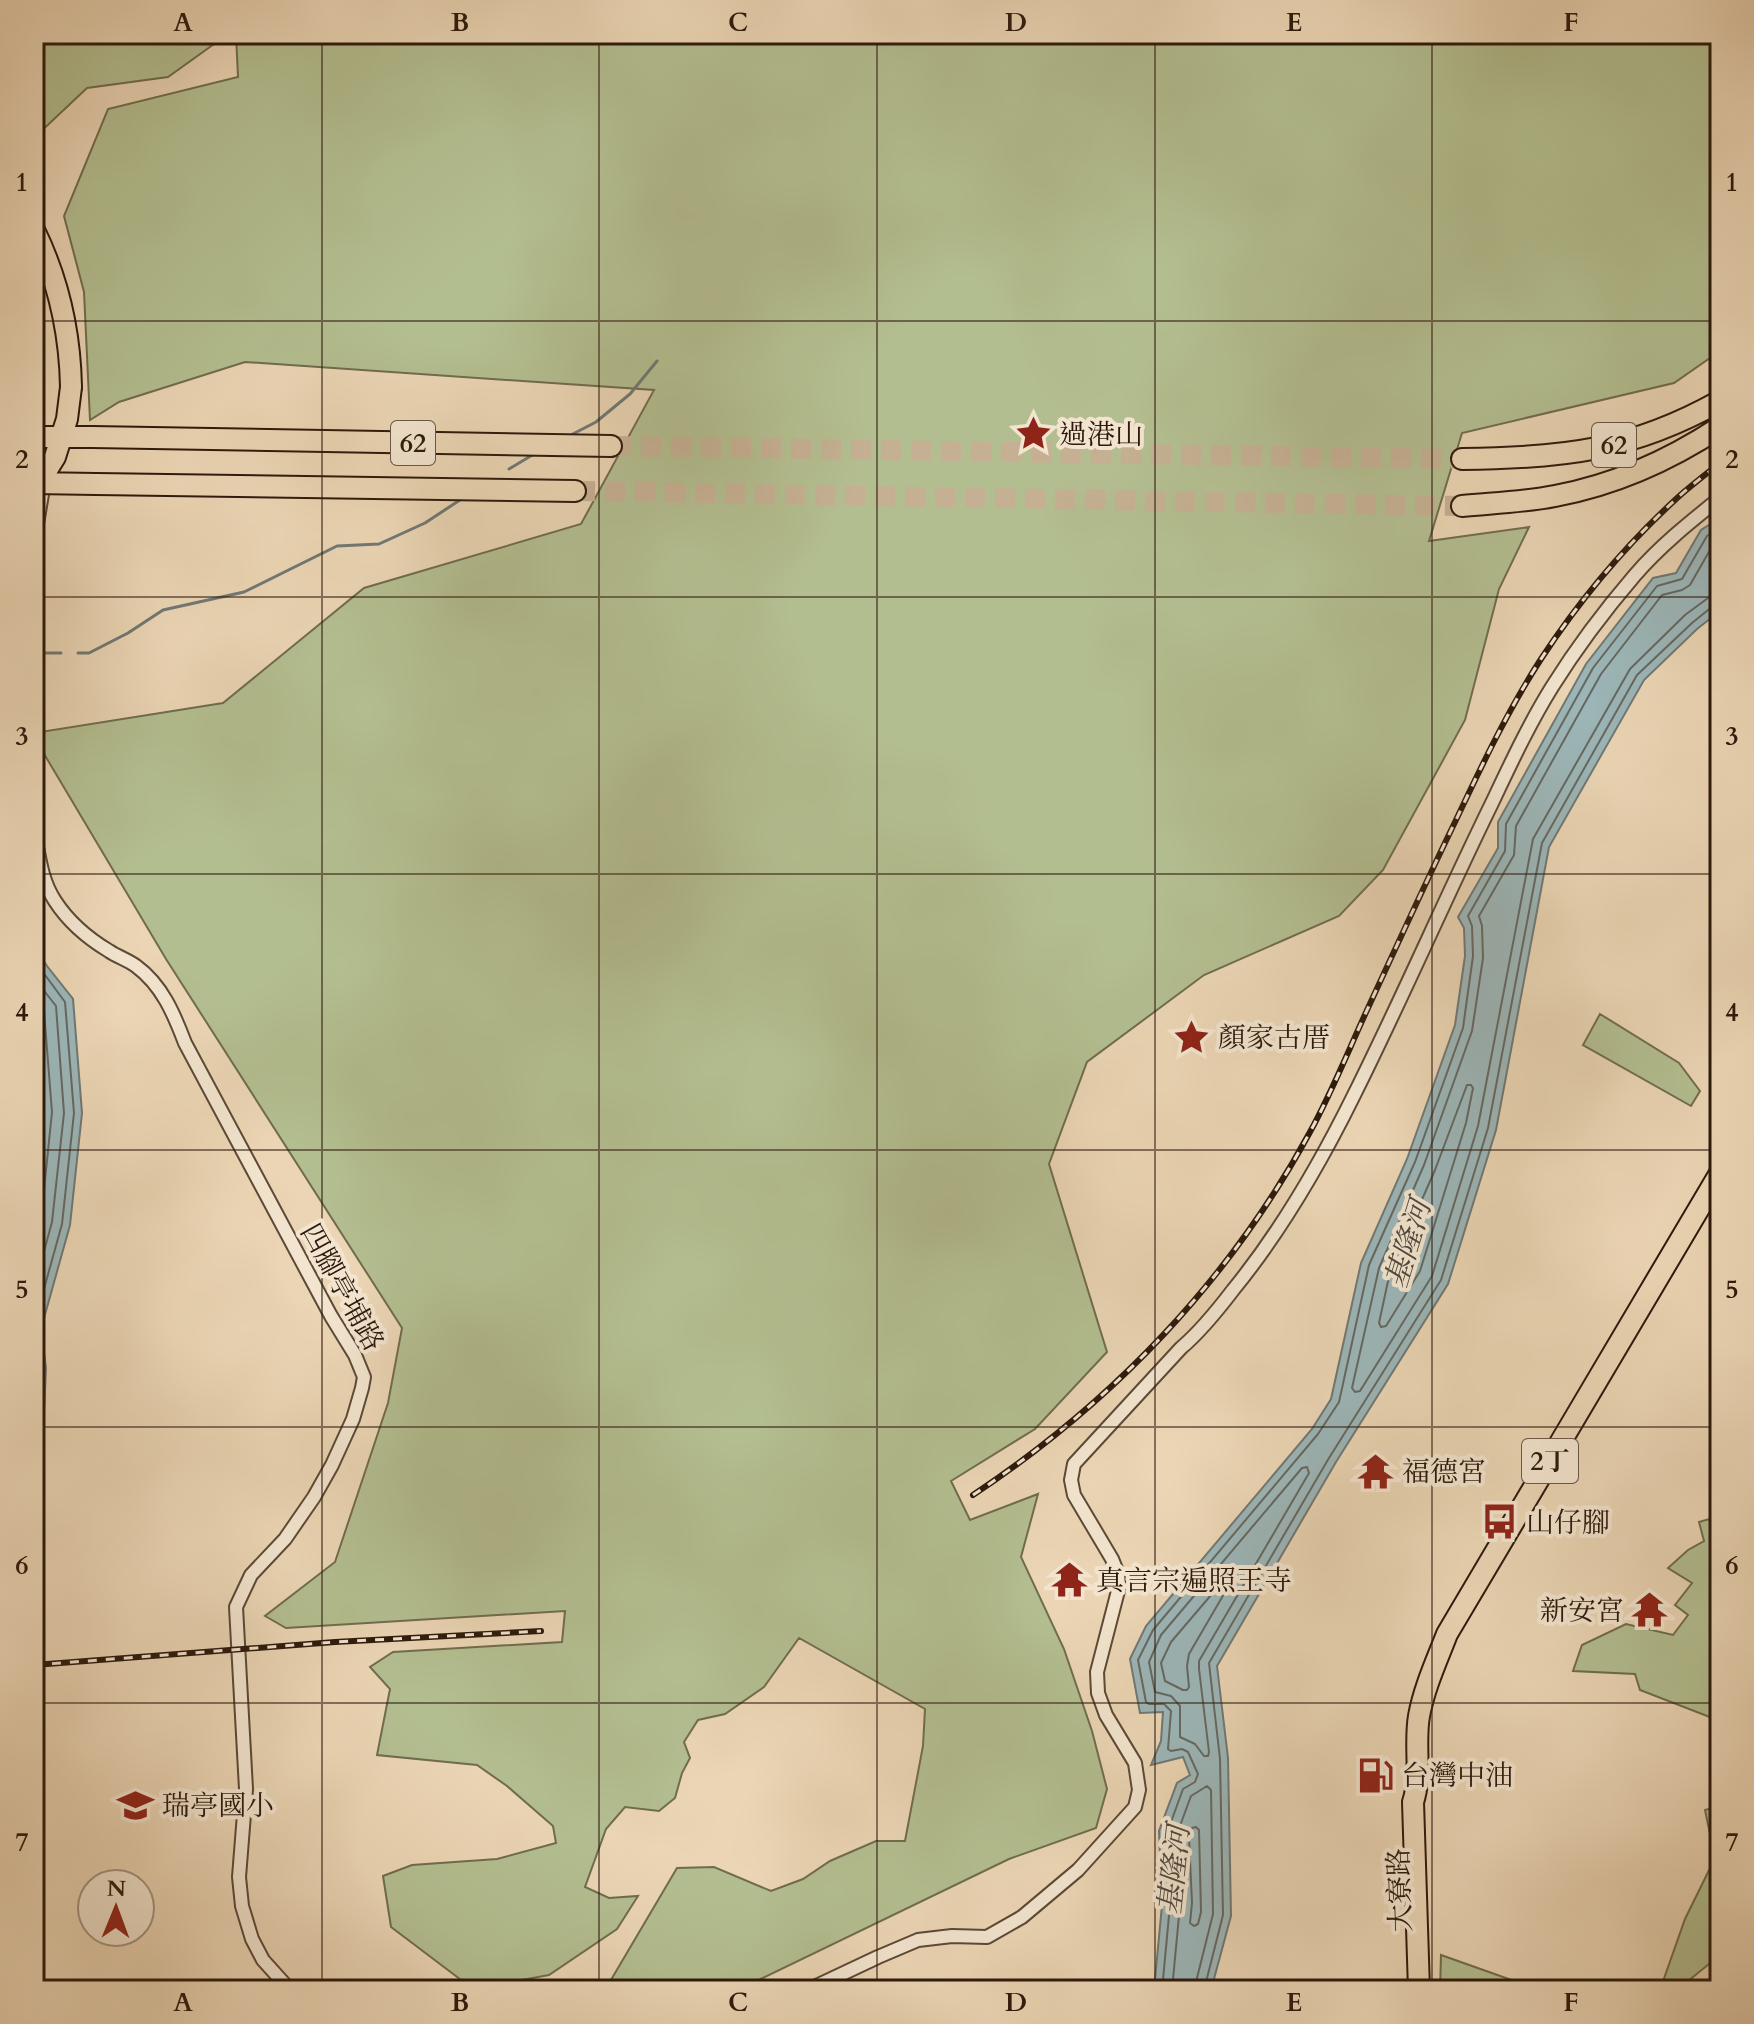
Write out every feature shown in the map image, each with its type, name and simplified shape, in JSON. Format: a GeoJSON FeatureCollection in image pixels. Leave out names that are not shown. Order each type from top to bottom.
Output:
{"type":"FeatureCollection","features":[{"type":"Feature","properties":{"kind":"main road"},"geometry":{"type":"LineString","coordinates":[[34,230],[61,305],[70,353],[71,387],[67,419],[55,457],[34,491]]}},
{"type":"Feature","properties":{"kind":"main road","name":"62"},"geometry":{"type":"LineString","coordinates":[[1462,459],[1547,457],[1604,448],[1661,430],[1720,401]]}},
{"type":"Feature","properties":{"kind":"main road","name":"62"},"geometry":{"type":"LineString","coordinates":[[1462,506],[1565,494],[1589,488],[1670,456],[1720,427]]}},
{"type":"Feature","properties":{"kind":"main road","name":"62"},"geometry":{"type":"LineString","coordinates":[[34,437],[611,446]]}},
{"type":"Feature","properties":{"kind":"main road","name":"62"},"geometry":{"type":"LineString","coordinates":[[34,483],[575,491]]}},
{"type":"Feature","properties":{"kind":"main road","name":"大寮路"},"geometry":{"type":"LineString","coordinates":[[1419,1990],[1413,1802],[1417,1789],[1419,1715],[1430,1676],[1447,1634],[1720,1173]]}},
{"type":"Feature","properties":{"kind":"main road","name":"大寮路"},"geometry":{"type":"LineString","coordinates":[[1417,1789],[1424,1802],[1429,1990]]}},
{"type":"Feature","properties":{"kind":"street"},"geometry":{"type":"LineString","coordinates":[[34,426],[40,494],[34,530]]}},
{"type":"Feature","properties":{"kind":"street"},"geometry":{"type":"LineString","coordinates":[[808,1990],[918,1940],[952,1936],[987,1937],[1022,1917],[1078,1870],[1135,1807],[1139,1790],[1135,1763],[1106,1715],[1098,1693],[1097,1672],[1119,1587],[1118,1574],[1074,1495],[1071,1480],[1074,1464],[1200,1331],[1256,1262],[1299,1199],[1340,1125],[1446,896],[1552,687],[1596,623],[1637,573],[1675,534],[1720,498]]}},
{"type":"Feature","properties":{"kind":"street","name":"四腳亭埔路"},"geometry":{"type":"LineString","coordinates":[[34,831],[43,877],[56,903],[83,932],[149,977],[164,996],[200,1072],[317,1291],[355,1355],[364,1377],[353,1419],[332,1465],[285,1539],[251,1575],[236,1607],[246,1789],[239,1877],[242,1906],[252,1939],[263,1960],[290,1990]]}},
{"type":"Feature","properties":{"kind":"green space"},"geometry":{"type":"Polygon","coordinates":[[[34,34],[228,34],[168,77],[87,88],[34,138],[34,34]]]}},
{"type":"Feature","properties":{"kind":"green space"},"geometry":{"type":"Polygon","coordinates":[[[236,34],[1720,34],[1720,351],[1674,383],[1462,433],[1429,541],[1529,527],[1499,589],[1465,720],[1383,870],[1339,916],[1204,975],[1087,1062],[1049,1164],[1107,1352],[1035,1429],[951,1481],[970,1520],[1038,1494],[1021,1557],[1064,1649],[1092,1731],[1107,1789],[1096,1828],[1009,1859],[738,1990],[605,1990],[677,1868],[714,1867],[771,1891],[803,1879],[830,1861],[876,1841],[905,1841],[923,1746],[925,1709],[799,1638],[764,1687],[725,1714],[698,1720],[684,1742],[690,1758],[675,1798],[659,1811],[625,1807],[606,1829],[585,1887],[609,1898],[638,1896],[617,1929],[549,1975],[473,1989],[391,1927],[383,1876],[412,1865],[497,1859],[556,1843],[553,1826],[507,1786],[477,1765],[377,1755],[390,1689],[370,1667],[393,1652],[562,1642],[565,1611],[286,1628],[265,1616],[335,1562],[388,1403],[402,1328],[166,959],[34,737],[34,733],[223,703],[364,588],[581,524],[654,390],[245,362],[119,402],[90,420],[84,292],[64,216],[108,109],[238,77],[236,34]]]}},
{"type":"Feature","properties":{"kind":"green space"},"geometry":{"type":"Polygon","coordinates":[[[1600,1014],[1679,1063],[1700,1091],[1691,1106],[1583,1045],[1600,1014]]]}},
{"type":"Feature","properties":{"kind":"green space"},"geometry":{"type":"Polygon","coordinates":[[[1720,1516],[1720,1721],[1640,1690],[1635,1674],[1573,1671],[1582,1645],[1626,1624],[1673,1635],[1688,1615],[1675,1605],[1692,1583],[1668,1568],[1688,1550],[1704,1541],[1699,1522],[1720,1516]]]}},
{"type":"Feature","properties":{"kind":"green space"},"geometry":{"type":"Polygon","coordinates":[[[1720,1806],[1720,1955],[1677,1990],[1660,1990],[1685,1919],[1715,1858],[1705,1810],[1720,1806]]]}},
{"type":"Feature","properties":{"kind":"green space"},"geometry":{"type":"Polygon","coordinates":[[[1441,1955],[1537,1989],[1542,1990],[1440,1990],[1441,1955]]]}},
{"type":"Feature","properties":{"kind":"water","name":"基隆河"},"geometry":{"type":"Polygon","coordinates":[[[1720,518],[1720,611],[1644,680],[1549,847],[1496,1130],[1448,1284],[1336,1462],[1217,1666],[1228,1758],[1231,1916],[1211,1990],[1154,1990],[1162,1905],[1159,1831],[1177,1783],[1190,1775],[1183,1757],[1151,1765],[1161,1741],[1163,1712],[1140,1713],[1130,1659],[1146,1626],[1312,1429],[1331,1399],[1361,1263],[1407,1159],[1455,1025],[1465,956],[1464,928],[1458,917],[1498,848],[1498,822],[1586,664],[1653,578],[1676,573],[1701,530],[1720,518]]]}},
{"type":"Feature","properties":{"kind":"water"},"geometry":{"type":"Polygon","coordinates":[[[34,946],[73,999],[82,1113],[70,1225],[41,1329],[46,1368],[44,1414],[34,1460],[34,946]]]}},
{"type":"Feature","properties":{"kind":"waterway"},"geometry":{"type":"LineString","coordinates":[[569,436],[596,422],[630,394],[657,361]]}},
{"type":"Feature","properties":{"kind":"waterway"},"geometry":{"type":"LineString","coordinates":[[509,469],[534,454]]}},
{"type":"Feature","properties":{"kind":"waterway"},"geometry":{"type":"LineString","coordinates":[[78,653],[89,653],[163,610],[244,592],[337,546],[379,544],[425,523],[463,498]]}},
{"type":"Feature","properties":{"kind":"waterway"},"geometry":{"type":"LineString","coordinates":[[34,653],[61,653]]}},
{"type":"Feature","properties":{"kind":"tunnel"},"geometry":{"type":"LineString","coordinates":[[611,446],[1462,459]]}},
{"type":"Feature","properties":{"kind":"tunnel"},"geometry":{"type":"LineString","coordinates":[[575,491],[1462,506]]}},
{"type":"Feature","properties":{"kind":"railway"},"geometry":{"type":"LineString","coordinates":[[973,1495],[1024,1459],[1120,1378],[1164,1334],[1243,1238],[1318,1117],[1476,779],[1529,678],[1603,575],[1656,518],[1720,463]]}},
{"type":"Feature","properties":{"kind":"railway"},"geometry":{"type":"LineString","coordinates":[[34,1665],[335,1642],[541,1631]]}},
{"type":"Feature","properties":{"kind":"place","name":"過港山"},"geometry":{"type":"Point","coordinates":[1033,434]}},
{"type":"Feature","properties":{"kind":"place","name":"顏家古厝"},"geometry":{"type":"Point","coordinates":[1192,1037]}},
{"type":"Feature","properties":{"kind":"place","name":"福德宮"},"geometry":{"type":"Point","coordinates":[1376,1471]}},
{"type":"Feature","properties":{"kind":"place","name":"山仔腳"},"geometry":{"type":"Point","coordinates":[1500,1522]}},
{"type":"Feature","properties":{"kind":"place","name":"真言宗遍照王寺"},"geometry":{"type":"Point","coordinates":[1070,1580]}},
{"type":"Feature","properties":{"kind":"place","name":"新安宮"},"geometry":{"type":"Point","coordinates":[1650,1610]}},
{"type":"Feature","properties":{"kind":"place","name":"台灣中油"},"geometry":{"type":"Point","coordinates":[1375,1775]}},
{"type":"Feature","properties":{"kind":"place","name":"瑞亭國小"},"geometry":{"type":"Point","coordinates":[136,1805]}}]}
